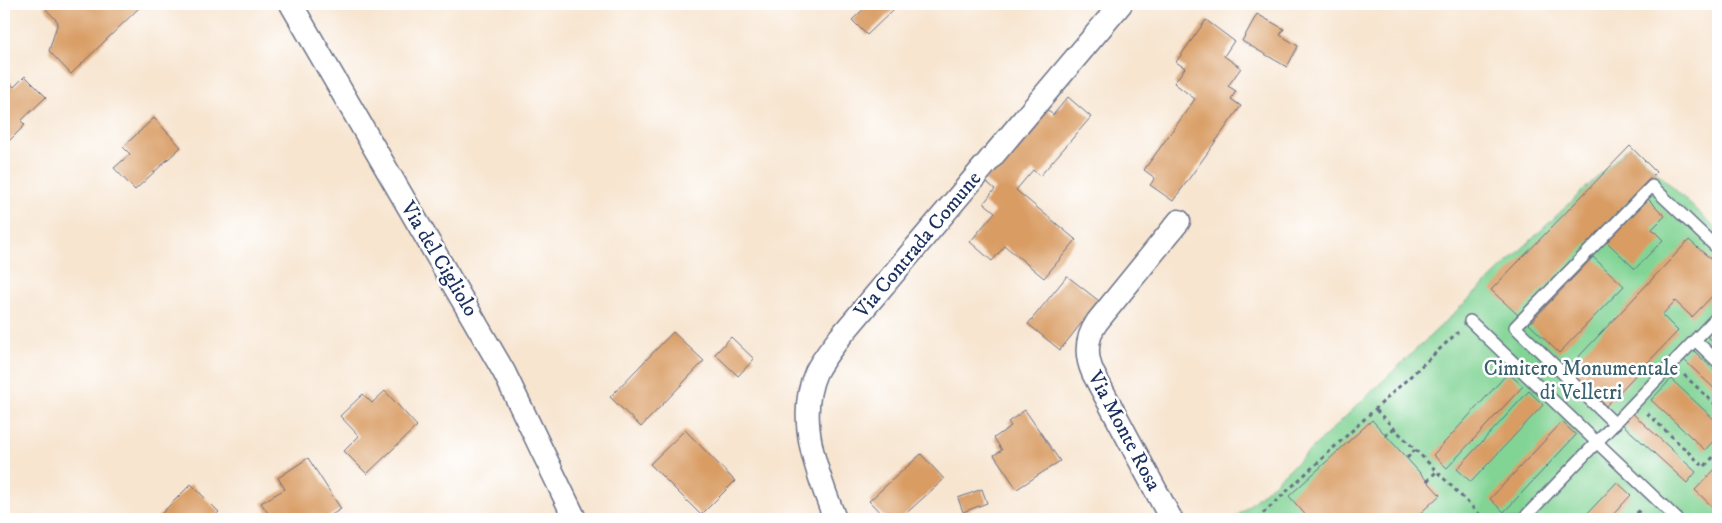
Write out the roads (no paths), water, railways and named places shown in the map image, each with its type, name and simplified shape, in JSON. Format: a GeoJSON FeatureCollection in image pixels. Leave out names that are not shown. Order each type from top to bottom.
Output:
{"type":"FeatureCollection","features":[{"type":"Feature","properties":{"kind":"street","name":"Via del Cigliolo"},"geometry":{"type":"LineString","coordinates":[[291,4],[504,372],[575,519]]}},
{"type":"Feature","properties":{"kind":"street","name":"Via Contrada Comune"},"geometry":{"type":"LineString","coordinates":[[834,519],[819,475],[809,428],[809,396],[816,372],[840,337],[1121,4]]}},
{"type":"Feature","properties":{"kind":"street","name":"Via Monte Rosa"},"geometry":{"type":"LineString","coordinates":[[1171,519],[1092,373],[1088,362],[1087,349],[1090,333],[1097,322],[1179,221]]}},
{"type":"Feature","properties":{"kind":"street"},"geometry":{"type":"LineString","coordinates":[[819,519],[834,519]]}},
{"type":"Feature","properties":{"kind":"lane"},"geometry":{"type":"LineString","coordinates":[[1616,424],[1515,327],[1652,186],[1716,247],[1718,245]]}},
{"type":"Feature","properties":{"kind":"lane"},"geometry":{"type":"LineString","coordinates":[[1523,519],[1718,316]]}},
{"type":"Feature","properties":{"kind":"lane"},"geometry":{"type":"LineString","coordinates":[[1470,321],[1677,519]]}},
{"type":"Feature","properties":{"kind":"lane"},"geometry":{"type":"LineString","coordinates":[[1695,340],[1718,362]]}},
{"type":"Feature","properties":{"kind":"park label","name":"Cimitero Monumentale di Velletri"},"geometry":{"type":"Point","coordinates":[1581,381]}}]}
